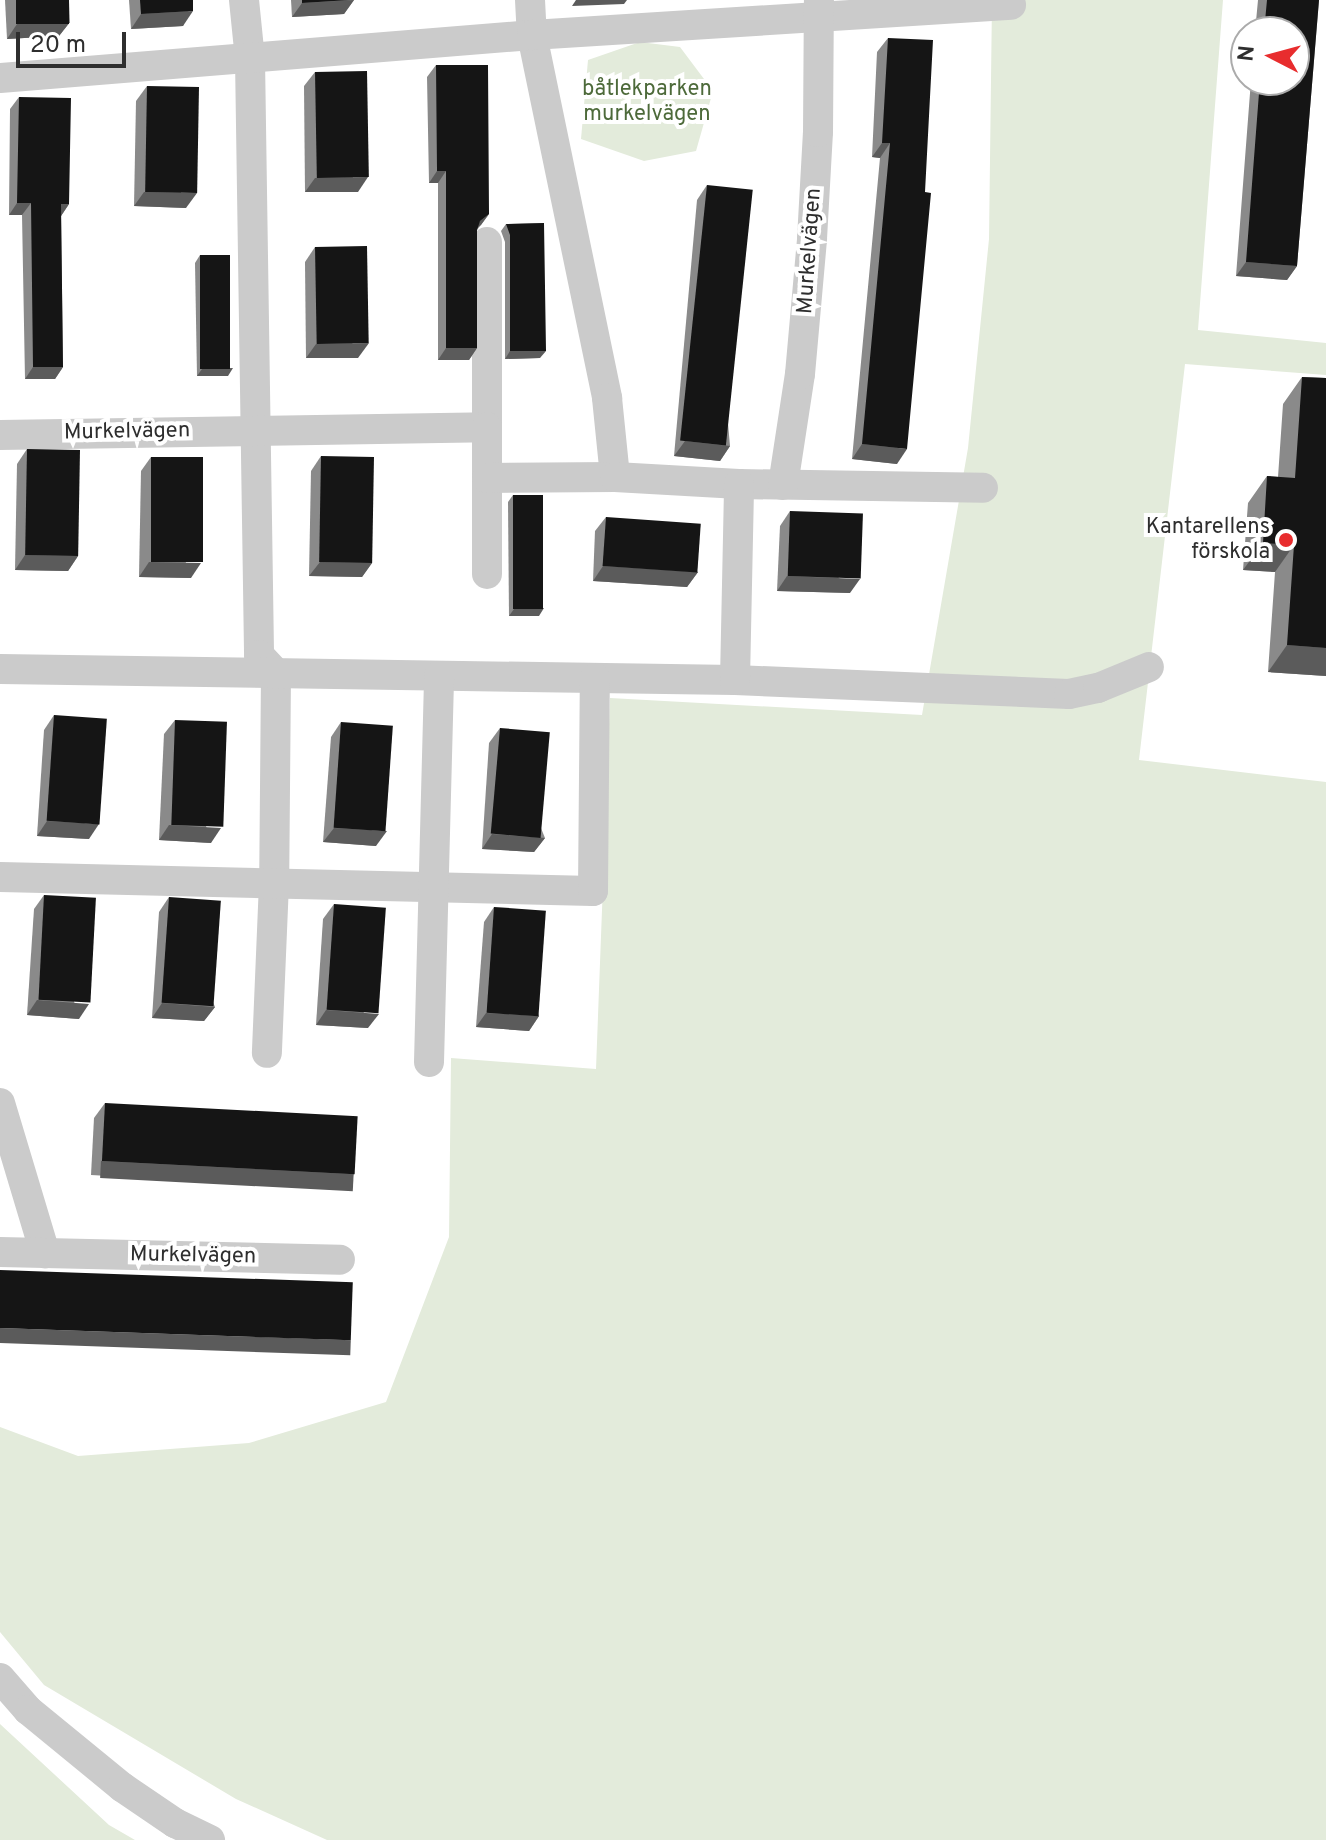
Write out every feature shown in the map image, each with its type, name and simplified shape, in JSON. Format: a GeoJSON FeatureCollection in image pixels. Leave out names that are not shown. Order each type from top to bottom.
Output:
{"type":"FeatureCollection","features":[{"type":"Feature","properties":{"kind":"street"},"geometry":{"type":"LineString","coordinates":[[244,0],[250,59],[259,655],[276,673],[274,883],[267,1053]]}},
{"type":"Feature","properties":{"kind":"street"},"geometry":{"type":"LineString","coordinates":[[530,0],[532,35],[607,398],[615,477]]}},
{"type":"Feature","properties":{"kind":"street"},"geometry":{"type":"LineString","coordinates":[[0,78],[532,35],[819,8],[1011,5]]}},
{"type":"Feature","properties":{"kind":"street","name":"Murkelvägen"},"geometry":{"type":"LineString","coordinates":[[783,485],[800,374],[812,239],[819,8]]}},
{"type":"Feature","properties":{"kind":"street"},"geometry":{"type":"LineString","coordinates":[[487,242],[487,574]]}},
{"type":"Feature","properties":{"kind":"street","name":"Murkelvägen"},"geometry":{"type":"LineString","coordinates":[[0,435],[487,427]]}},
{"type":"Feature","properties":{"kind":"street"},"geometry":{"type":"LineString","coordinates":[[487,478],[615,477],[739,484],[983,488]]}},
{"type":"Feature","properties":{"kind":"street"},"geometry":{"type":"LineString","coordinates":[[735,680],[739,484]]}},
{"type":"Feature","properties":{"kind":"street"},"geometry":{"type":"LineString","coordinates":[[0,669],[735,680],[1069,694],[1098,688],[1149,667]]}},
{"type":"Feature","properties":{"kind":"street"},"geometry":{"type":"LineString","coordinates":[[429,1062],[439,676]]}},
{"type":"Feature","properties":{"kind":"street"},"geometry":{"type":"LineString","coordinates":[[0,877],[593,891],[595,678]]}},
{"type":"Feature","properties":{"kind":"street"},"geometry":{"type":"LineString","coordinates":[[0,1103],[45,1253]]}},
{"type":"Feature","properties":{"kind":"street","name":"Murkelvägen"},"geometry":{"type":"LineString","coordinates":[[0,1252],[340,1260]]}},
{"type":"Feature","properties":{"kind":"street"},"geometry":{"type":"LineString","coordinates":[[0,1678],[28,1710],[122,1787],[175,1823],[210,1840]]}},
{"type":"Feature","properties":{"kind":"green space"},"geometry":{"type":"Polygon","coordinates":[[[992,0],[1223,0],[1198,330],[1326,343],[1326,375],[1185,364],[1139,760],[1326,782],[1326,1840],[327,1840],[236,1799],[44,1685],[0,1632],[0,1427],[78,1456],[249,1443],[386,1402],[449,1237],[451,1058],[596,1069],[610,698],[922,715],[968,448],[989,239],[992,0]]]}},
{"type":"Feature","properties":{"kind":"green space","name":"båtlekparken murkelvägen"},"geometry":{"type":"Polygon","coordinates":[[[640,42],[680,47],[713,91],[696,151],[644,161],[581,139],[588,60],[640,42]]]}},
{"type":"Feature","properties":{"kind":"green space"},"geometry":{"type":"Polygon","coordinates":[[[0,1724],[109,1825],[135,1840],[0,1840],[0,1724]]]}},
{"type":"Feature","properties":{"kind":"building"},"geometry":{"type":"Polygon","coordinates":[[[16,0],[69,0],[69,24],[16,24],[16,0]]]}},
{"type":"Feature","properties":{"kind":"building"},"geometry":{"type":"Polygon","coordinates":[[[140,0],[193,0],[193,11],[141,14],[140,0]]]}},
{"type":"Feature","properties":{"kind":"building"},"geometry":{"type":"Polygon","coordinates":[[[302,0],[350,0],[302,3],[302,0]]]}},
{"type":"Feature","properties":{"kind":"building"},"geometry":{"type":"Polygon","coordinates":[[[1267,0],[1319,0],[1297,266],[1246,262],[1259,96],[1310,96],[1310,16],[1266,16],[1267,0]]]}},
{"type":"Feature","properties":{"kind":"building"},"geometry":{"type":"Polygon","coordinates":[[[888,38],[933,40],[925,192],[931,193],[907,449],[862,444],[890,143],[882,143],[888,38]]]}},
{"type":"Feature","properties":{"kind":"building"},"geometry":{"type":"Polygon","coordinates":[[[436,65],[488,65],[489,214],[480,221],[477,230],[477,348],[446,348],[446,171],[437,171],[436,65]]]}},
{"type":"Feature","properties":{"kind":"building"},"geometry":{"type":"Polygon","coordinates":[[[367,71],[369,177],[317,178],[315,72],[367,71]]]}},
{"type":"Feature","properties":{"kind":"building"},"geometry":{"type":"Polygon","coordinates":[[[147,86],[199,87],[197,193],[145,192],[147,86]]]}},
{"type":"Feature","properties":{"kind":"building"},"geometry":{"type":"Polygon","coordinates":[[[19,97],[71,98],[69,204],[61,204],[63,367],[33,367],[31,203],[17,203],[19,97]]]}},
{"type":"Feature","properties":{"kind":"building"},"geometry":{"type":"Polygon","coordinates":[[[707,185],[753,190],[726,445],[680,441],[707,185]]]}},
{"type":"Feature","properties":{"kind":"building"},"geometry":{"type":"Polygon","coordinates":[[[544,223],[546,351],[510,351],[510,235],[506,224],[544,223]]]}},
{"type":"Feature","properties":{"kind":"building"},"geometry":{"type":"Polygon","coordinates":[[[367,246],[369,343],[317,344],[315,247],[367,246]]]}},
{"type":"Feature","properties":{"kind":"building"},"geometry":{"type":"Polygon","coordinates":[[[200,255],[230,255],[230,369],[200,369],[200,255]]]}},
{"type":"Feature","properties":{"kind":"building"},"geometry":{"type":"Polygon","coordinates":[[[1302,377],[1326,378],[1326,648],[1287,645],[1294,545],[1263,543],[1267,476],[1295,478],[1302,377]]]}},
{"type":"Feature","properties":{"kind":"building"},"geometry":{"type":"Polygon","coordinates":[[[27,449],[80,450],[78,556],[25,555],[27,449]]]}},
{"type":"Feature","properties":{"kind":"building"},"geometry":{"type":"Polygon","coordinates":[[[321,456],[374,457],[372,563],[319,562],[321,456]]]}},
{"type":"Feature","properties":{"kind":"building"},"geometry":{"type":"Polygon","coordinates":[[[151,457],[203,457],[203,562],[151,562],[151,457]]]}},
{"type":"Feature","properties":{"kind":"building"},"geometry":{"type":"Polygon","coordinates":[[[513,495],[543,495],[543,609],[513,609],[513,495]]]}},
{"type":"Feature","properties":{"kind":"building"},"geometry":{"type":"Polygon","coordinates":[[[790,511],[863,514],[861,579],[788,576],[790,511]]]}},
{"type":"Feature","properties":{"kind":"building"},"geometry":{"type":"Polygon","coordinates":[[[606,517],[701,524],[697,573],[603,566],[606,517]]]}},
{"type":"Feature","properties":{"kind":"building"},"geometry":{"type":"Polygon","coordinates":[[[54,715],[107,719],[99,824],[47,821],[54,715]]]}},
{"type":"Feature","properties":{"kind":"building"},"geometry":{"type":"Polygon","coordinates":[[[175,720],[227,722],[223,827],[171,825],[175,720]]]}},
{"type":"Feature","properties":{"kind":"building"},"geometry":{"type":"Polygon","coordinates":[[[341,722],[393,726],[385,831],[334,828],[341,722]]]}},
{"type":"Feature","properties":{"kind":"building"},"geometry":{"type":"Polygon","coordinates":[[[500,728],[550,732],[541,838],[491,834],[500,728]]]}},
{"type":"Feature","properties":{"kind":"building"},"geometry":{"type":"Polygon","coordinates":[[[44,895],[96,898],[90,1003],[39,1000],[44,895]]]}},
{"type":"Feature","properties":{"kind":"building"},"geometry":{"type":"Polygon","coordinates":[[[169,897],[221,901],[213,1006],[162,1003],[169,897]]]}},
{"type":"Feature","properties":{"kind":"building"},"geometry":{"type":"Polygon","coordinates":[[[334,904],[386,908],[378,1013],[327,1010],[334,904]]]}},
{"type":"Feature","properties":{"kind":"building"},"geometry":{"type":"Polygon","coordinates":[[[494,907],[546,911],[538,1016],[487,1013],[494,907]]]}},
{"type":"Feature","properties":{"kind":"building"},"geometry":{"type":"Polygon","coordinates":[[[105,1103],[358,1116],[355,1174],[102,1161],[105,1103]]]}},
{"type":"Feature","properties":{"kind":"building"},"geometry":{"type":"Polygon","coordinates":[[[0,1270],[353,1282],[351,1340],[0,1328],[0,1270]]]}},
{"type":"Feature","properties":{"kind":"place","name":"Kantarellens förskola"},"geometry":{"type":"Point","coordinates":[1286,540]}}]}
